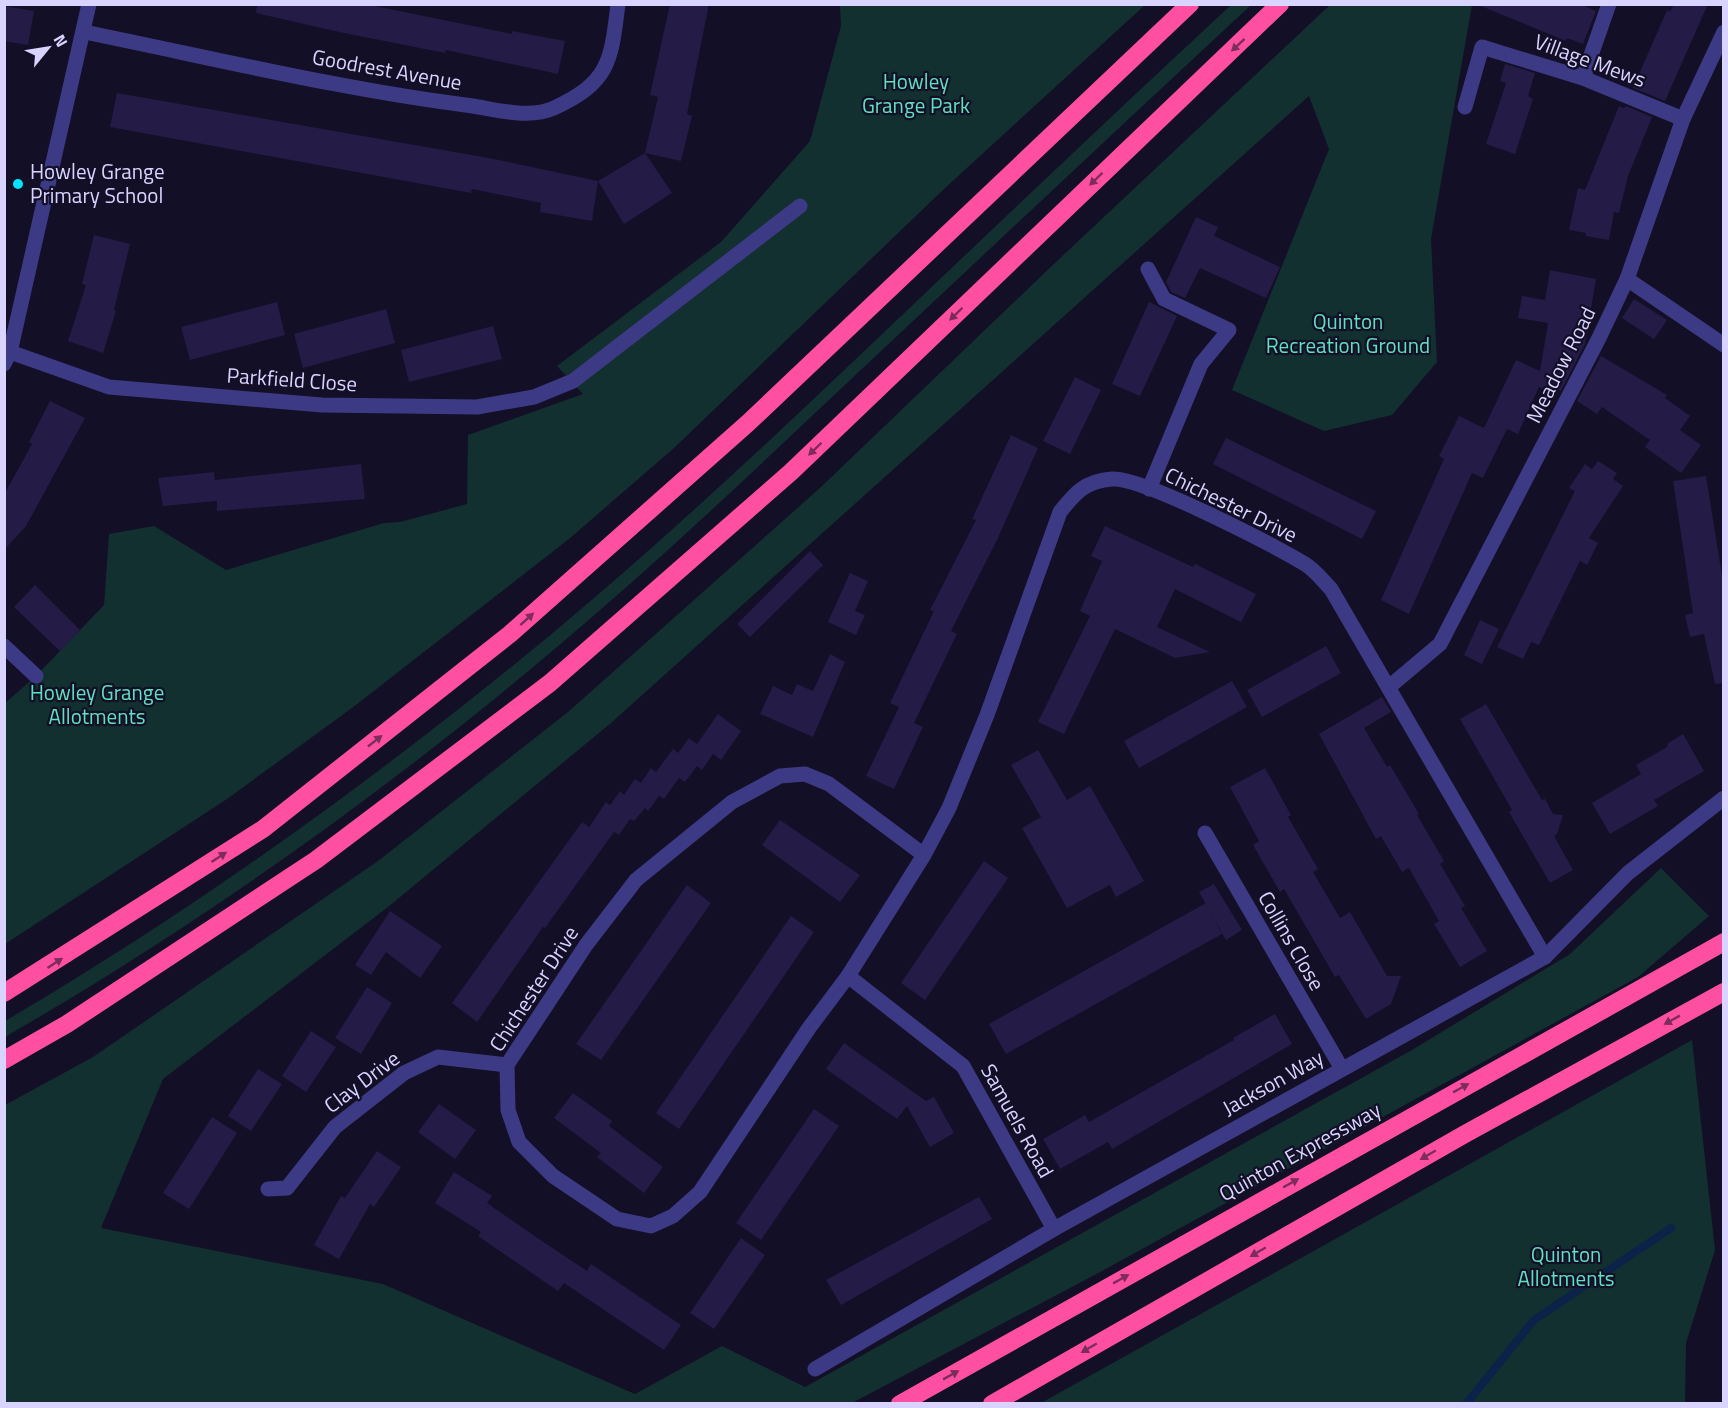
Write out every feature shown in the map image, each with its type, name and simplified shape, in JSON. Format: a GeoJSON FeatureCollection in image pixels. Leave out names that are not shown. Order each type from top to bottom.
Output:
{"type":"FeatureCollection","features":[{"type":"Feature","properties":{"kind":"highway"},"geometry":{"type":"LineString","coordinates":[[4,993],[263,829],[510,634],[748,423],[1190,4]]}},
{"type":"Feature","properties":{"kind":"highway"},"geometry":{"type":"LineString","coordinates":[[4,1060],[67,1024],[316,860],[550,682],[791,472],[1280,4]]}},
{"type":"Feature","properties":{"kind":"highway","name":"Quinton Expressway"},"geometry":{"type":"LineString","coordinates":[[900,1404],[1724,942]]}},
{"type":"Feature","properties":{"kind":"highway"},"geometry":{"type":"LineString","coordinates":[[992,1404],[1465,1134],[1724,992]]}},
{"type":"Feature","properties":{"kind":"street"},"geometry":{"type":"LineString","coordinates":[[7,358],[89,4]]}},
{"type":"Feature","properties":{"kind":"street","name":"Goodrest Avenue"},"geometry":{"type":"LineString","coordinates":[[84,32],[423,100],[529,114],[553,109],[602,77],[612,50],[618,4]]}},
{"type":"Feature","properties":{"kind":"street"},"geometry":{"type":"LineString","coordinates":[[1583,78],[1609,4]]}},
{"type":"Feature","properties":{"kind":"street","name":"Meadow Road"},"geometry":{"type":"LineString","coordinates":[[1389,687],[1440,644],[1627,279],[1683,119],[1724,32]]}},
{"type":"Feature","properties":{"kind":"street","name":"Village Mews"},"geometry":{"type":"LineString","coordinates":[[1465,107],[1482,47],[1583,78],[1683,119]]}},
{"type":"Feature","properties":{"kind":"street","name":"Parkfield Close"},"geometry":{"type":"LineString","coordinates":[[7,358],[109,387],[322,405],[477,407],[534,397],[573,381],[800,206]]}},
{"type":"Feature","properties":{"kind":"street"},"geometry":{"type":"LineString","coordinates":[[1148,269],[1164,299],[1229,330],[1201,364],[1149,489]]}},
{"type":"Feature","properties":{"kind":"street"},"geometry":{"type":"LineString","coordinates":[[1627,279],[1724,345]]}},
{"type":"Feature","properties":{"kind":"street","name":"Chichester Drive"},"geometry":{"type":"LineString","coordinates":[[924,855],[829,784],[805,774],[780,776],[732,802],[636,880],[586,945],[507,1065],[508,1110],[519,1142],[553,1176],[617,1220],[651,1226],[673,1216],[700,1192],[809,1028],[848,976],[924,855],[949,808],[987,715],[1060,512],[1080,488],[1113,479],[1149,489],[1210,515],[1307,566],[1331,590],[1545,957]]}},
{"type":"Feature","properties":{"kind":"street"},"geometry":{"type":"LineString","coordinates":[[4,646],[36,676]]}},
{"type":"Feature","properties":{"kind":"street","name":"Jackson Way"},"geometry":{"type":"LineString","coordinates":[[815,1369],[1054,1229],[1545,957],[1628,873],[1724,798]]}},
{"type":"Feature","properties":{"kind":"street","name":"Collins Close"},"geometry":{"type":"LineString","coordinates":[[1205,833],[1342,1069]]}},
{"type":"Feature","properties":{"kind":"street","name":"Samuels Road"},"geometry":{"type":"LineString","coordinates":[[848,976],[963,1066],[1054,1229]]}},
{"type":"Feature","properties":{"kind":"street","name":"Clay Drive"},"geometry":{"type":"LineString","coordinates":[[268,1189],[287,1188],[334,1127],[404,1073],[438,1057],[507,1065]]}},
{"type":"Feature","properties":{"kind":"green space","name":"Quinton Recreation Ground"},"geometry":{"type":"Polygon","coordinates":[[[1331,4],[1472,5],[1431,239],[1437,362],[1392,415],[1324,431],[1232,390],[1329,149],[1309,96],[611,723],[388,907],[163,1079],[101,1228],[383,1284],[635,1394],[722,1346],[805,1387],[1412,1050],[1570,954],[1661,868],[1709,916],[1638,977],[1102,1271],[852,1403],[5,1403],[5,1105],[93,1057],[378,861],[568,712],[821,487],[1057,261],[1331,4]]]}},
{"type":"Feature","properties":{"kind":"green space"},"geometry":{"type":"Polygon","coordinates":[[[840,5],[1145,5],[944,189],[674,448],[569,539],[352,708],[227,799],[5,944],[5,703],[36,676],[104,605],[109,534],[154,526],[226,570],[384,523],[400,522],[467,504],[468,435],[583,394],[557,366],[721,242],[810,141],[841,26],[840,5]]]}},
{"type":"Feature","properties":{"kind":"green space"},"geometry":{"type":"Polygon","coordinates":[[[1231,5],[1251,5],[712,509],[557,647],[426,753],[290,854],[149,949],[5,1037],[5,1021],[146,934],[284,840],[418,741],[548,637],[744,464],[1231,5]]]}},
{"type":"Feature","properties":{"kind":"green space","name":"Quinton Allotments"},"geometry":{"type":"Polygon","coordinates":[[[1692,1040],[1715,1250],[1686,1343],[1685,1403],[1041,1403],[1692,1040]]]}},
{"type":"Feature","properties":{"kind":"building"},"geometry":{"type":"Polygon","coordinates":[[[257,4],[365,4],[512,34],[512,31],[565,41],[558,74],[446,50],[445,53],[339,32],[256,13],[257,4]]]}},
{"type":"Feature","properties":{"kind":"building"},"geometry":{"type":"Polygon","coordinates":[[[670,4],[709,4],[687,114],[692,116],[681,161],[645,153],[658,97],[650,95],[670,4]]]}},
{"type":"Feature","properties":{"kind":"building"},"geometry":{"type":"Polygon","coordinates":[[[1476,4],[1580,4],[1596,11],[1583,44],[1567,38],[1566,41],[1476,4]]]}},
{"type":"Feature","properties":{"kind":"building"},"geometry":{"type":"Polygon","coordinates":[[[1674,4],[1708,4],[1665,101],[1633,88],[1667,10],[1670,12],[1674,4]]]}},
{"type":"Feature","properties":{"kind":"building"},"geometry":{"type":"Polygon","coordinates":[[[4,6],[34,11],[28,45],[4,41],[4,6]]]}},
{"type":"Feature","properties":{"kind":"building"},"geometry":{"type":"Polygon","coordinates":[[[1505,64],[1535,73],[1528,96],[1533,99],[1515,154],[1486,144],[1506,83],[1500,81],[1505,64]]]}},
{"type":"Feature","properties":{"kind":"building"},"geometry":{"type":"Polygon","coordinates":[[[117,93],[489,158],[598,181],[592,221],[540,212],[541,203],[472,189],[471,193],[110,127],[117,93]]]}},
{"type":"Feature","properties":{"kind":"building"},"geometry":{"type":"Polygon","coordinates":[[[1619,106],[1624,108],[1626,106],[1652,117],[1628,176],[1619,213],[1614,212],[1609,240],[1585,236],[1586,233],[1569,230],[1578,188],[1585,190],[1619,106]]]}},
{"type":"Feature","properties":{"kind":"building"},"geometry":{"type":"Polygon","coordinates":[[[645,153],[672,193],[624,224],[598,181],[645,153]]]}},
{"type":"Feature","properties":{"kind":"building"},"geometry":{"type":"Polygon","coordinates":[[[1196,217],[1218,227],[1214,236],[1280,267],[1266,298],[1200,268],[1185,298],[1171,292],[1166,282],[1196,217]]]}},
{"type":"Feature","properties":{"kind":"building"},"geometry":{"type":"Polygon","coordinates":[[[94,235],[130,244],[114,310],[116,311],[103,353],[68,341],[86,285],[82,284],[94,235]]]}},
{"type":"Feature","properties":{"kind":"building"},"geometry":{"type":"Polygon","coordinates":[[[1550,270],[1596,279],[1585,344],[1561,391],[1556,388],[1554,394],[1539,387],[1518,434],[1507,429],[1483,478],[1472,473],[1409,614],[1381,600],[1444,459],[1439,456],[1459,416],[1484,428],[1516,360],[1540,371],[1548,323],[1518,318],[1522,296],[1545,300],[1550,270]]]}},
{"type":"Feature","properties":{"kind":"building"},"geometry":{"type":"Polygon","coordinates":[[[1634,299],[1667,320],[1654,339],[1622,318],[1634,299]]]}},
{"type":"Feature","properties":{"kind":"building"},"geometry":{"type":"Polygon","coordinates":[[[277,302],[285,335],[190,360],[181,327],[277,302]]]}},
{"type":"Feature","properties":{"kind":"building"},"geometry":{"type":"Polygon","coordinates":[[[1149,302],[1177,316],[1140,396],[1112,384],[1149,302]]]}},
{"type":"Feature","properties":{"kind":"building"},"geometry":{"type":"Polygon","coordinates":[[[386,309],[395,343],[303,368],[294,334],[386,309]]]}},
{"type":"Feature","properties":{"kind":"building"},"geometry":{"type":"Polygon","coordinates":[[[493,326],[502,359],[409,382],[401,350],[493,326]]]}},
{"type":"Feature","properties":{"kind":"building"},"geometry":{"type":"Polygon","coordinates":[[[1601,356],[1667,395],[1665,398],[1690,416],[1680,430],[1701,445],[1681,473],[1645,447],[1650,440],[1602,407],[1597,414],[1577,401],[1601,356]]]}},
{"type":"Feature","properties":{"kind":"building"},"geometry":{"type":"Polygon","coordinates":[[[1075,377],[1101,390],[1070,454],[1043,441],[1075,377]]]}},
{"type":"Feature","properties":{"kind":"building"},"geometry":{"type":"Polygon","coordinates":[[[50,401],[85,418],[26,526],[4,550],[4,495],[32,444],[29,442],[50,401]]]}},
{"type":"Feature","properties":{"kind":"building"},"geometry":{"type":"Polygon","coordinates":[[[1011,435],[1038,448],[998,538],[951,631],[957,634],[914,723],[923,727],[894,789],[866,776],[899,707],[890,703],[934,611],[930,610],[976,520],[972,519],[1011,435]]]}},
{"type":"Feature","properties":{"kind":"building"},"geometry":{"type":"Polygon","coordinates":[[[1226,438],[1376,511],[1362,539],[1213,464],[1226,438]]]}},
{"type":"Feature","properties":{"kind":"building"},"geometry":{"type":"Polygon","coordinates":[[[1598,461],[1617,473],[1613,479],[1623,486],[1589,538],[1598,543],[1587,565],[1580,561],[1539,645],[1531,642],[1523,659],[1497,647],[1575,491],[1569,488],[1585,464],[1592,469],[1598,461]]]}},
{"type":"Feature","properties":{"kind":"building"},"geometry":{"type":"Polygon","coordinates":[[[361,464],[365,499],[217,511],[217,501],[163,506],[158,478],[214,472],[215,480],[361,464]]]}},
{"type":"Feature","properties":{"kind":"building"},"geometry":{"type":"Polygon","coordinates":[[[1706,476],[1724,588],[1724,683],[1715,684],[1704,634],[1690,637],[1685,615],[1693,613],[1673,481],[1706,476]]]}},
{"type":"Feature","properties":{"kind":"building"},"geometry":{"type":"Polygon","coordinates":[[[1105,526],[1193,567],[1195,564],[1256,594],[1241,622],[1175,589],[1157,627],[1210,652],[1175,658],[1115,629],[1064,734],[1038,722],[1090,616],[1080,611],[1102,561],[1091,556],[1105,526]]]}},
{"type":"Feature","properties":{"kind":"building"},"geometry":{"type":"Polygon","coordinates":[[[810,551],[823,565],[750,637],[737,624],[810,551]]]}},
{"type":"Feature","properties":{"kind":"building"},"geometry":{"type":"Polygon","coordinates":[[[850,573],[868,581],[855,611],[865,615],[856,635],[828,622],[850,573]]]}},
{"type":"Feature","properties":{"kind":"building"},"geometry":{"type":"Polygon","coordinates":[[[35,585],[80,630],[60,651],[14,607],[35,585]]]}},
{"type":"Feature","properties":{"kind":"building"},"geometry":{"type":"Polygon","coordinates":[[[1480,620],[1499,629],[1482,664],[1464,655],[1480,620]]]}},
{"type":"Feature","properties":{"kind":"building"},"geometry":{"type":"Polygon","coordinates":[[[1326,646],[1341,673],[1262,717],[1247,690],[1326,646]]]}},
{"type":"Feature","properties":{"kind":"building"},"geometry":{"type":"Polygon","coordinates":[[[830,654],[845,662],[813,737],[760,714],[773,686],[792,695],[797,684],[813,691],[830,654]]]}},
{"type":"Feature","properties":{"kind":"building"},"geometry":{"type":"Polygon","coordinates":[[[1232,681],[1247,707],[1139,768],[1124,741],[1232,681]]]}},
{"type":"Feature","properties":{"kind":"building"},"geometry":{"type":"Polygon","coordinates":[[[1382,697],[1391,712],[1364,728],[1387,767],[1390,765],[1419,814],[1417,815],[1444,861],[1440,864],[1465,906],[1461,908],[1487,951],[1460,967],[1434,924],[1439,921],[1409,868],[1402,872],[1381,836],[1376,839],[1319,734],[1382,697]]]}},
{"type":"Feature","properties":{"kind":"building"},"geometry":{"type":"Polygon","coordinates":[[[1486,704],[1542,800],[1545,799],[1553,814],[1563,815],[1557,834],[1554,836],[1573,870],[1550,883],[1509,812],[1512,810],[1460,719],[1486,704]]]}},
{"type":"Feature","properties":{"kind":"building"},"geometry":{"type":"Polygon","coordinates":[[[718,714],[741,731],[721,760],[713,754],[702,770],[697,766],[685,782],[679,778],[664,799],[659,796],[648,811],[645,808],[634,821],[630,819],[619,835],[614,832],[545,928],[543,927],[477,1022],[452,1003],[582,822],[589,827],[606,802],[610,805],[620,791],[624,795],[635,779],[641,783],[651,768],[656,772],[673,749],[678,753],[689,738],[697,744],[718,714]]]}},
{"type":"Feature","properties":{"kind":"building"},"geometry":{"type":"Polygon","coordinates":[[[1683,734],[1704,771],[1654,800],[1658,806],[1610,834],[1592,803],[1641,774],[1636,765],[1667,747],[1668,743],[1683,734]]]}},
{"type":"Feature","properties":{"kind":"building"},"geometry":{"type":"Polygon","coordinates":[[[1038,750],[1067,800],[1090,786],[1144,881],[1116,897],[1110,885],[1067,908],[1022,828],[1041,817],[1011,765],[1038,750]]]}},
{"type":"Feature","properties":{"kind":"building"},"geometry":{"type":"Polygon","coordinates":[[[1265,768],[1291,815],[1288,817],[1318,869],[1313,872],[1340,918],[1350,912],[1387,976],[1401,976],[1391,1004],[1366,1019],[1339,975],[1335,977],[1284,889],[1280,892],[1253,845],[1259,841],[1230,787],[1265,768]]]}},
{"type":"Feature","properties":{"kind":"building"},"geometry":{"type":"Polygon","coordinates":[[[780,820],[860,875],[840,902],[762,845],[780,820]]]}},
{"type":"Feature","properties":{"kind":"building"},"geometry":{"type":"Polygon","coordinates":[[[984,861],[1008,878],[925,1000],[901,983],[984,861]]]}},
{"type":"Feature","properties":{"kind":"building"},"geometry":{"type":"Polygon","coordinates":[[[1214,884],[1242,930],[1226,940],[1199,892],[1214,884]]]}},
{"type":"Feature","properties":{"kind":"building"},"geometry":{"type":"Polygon","coordinates":[[[687,885],[711,903],[601,1060],[576,1044],[687,885]]]}},
{"type":"Feature","properties":{"kind":"building"},"geometry":{"type":"Polygon","coordinates":[[[1206,903],[1222,934],[1006,1054],[989,1024],[1206,903]]]}},
{"type":"Feature","properties":{"kind":"building"},"geometry":{"type":"Polygon","coordinates":[[[390,911],[442,946],[420,978],[386,952],[371,975],[355,965],[390,911]]]}},
{"type":"Feature","properties":{"kind":"building"},"geometry":{"type":"Polygon","coordinates":[[[791,916],[814,932],[679,1129],[656,1113],[791,916]]]}},
{"type":"Feature","properties":{"kind":"building"},"geometry":{"type":"Polygon","coordinates":[[[367,987],[392,1003],[361,1054],[335,1038],[367,987]]]}},
{"type":"Feature","properties":{"kind":"building"},"geometry":{"type":"Polygon","coordinates":[[[1275,1014],[1292,1044],[1112,1149],[1108,1142],[1060,1169],[1043,1139],[1085,1115],[1089,1122],[1234,1040],[1233,1038],[1275,1014]]]}},
{"type":"Feature","properties":{"kind":"building"},"geometry":{"type":"Polygon","coordinates":[[[311,1031],[336,1047],[306,1092],[282,1076],[311,1031]]]}},
{"type":"Feature","properties":{"kind":"building"},"geometry":{"type":"Polygon","coordinates":[[[844,1043],[926,1101],[934,1097],[954,1133],[930,1147],[907,1106],[897,1119],[826,1069],[844,1043]]]}},
{"type":"Feature","properties":{"kind":"building"},"geometry":{"type":"Polygon","coordinates":[[[258,1069],[282,1084],[251,1131],[228,1116],[258,1069]]]}},
{"type":"Feature","properties":{"kind":"building"},"geometry":{"type":"Polygon","coordinates":[[[573,1093],[612,1121],[609,1126],[663,1167],[644,1193],[597,1157],[601,1153],[554,1118],[573,1093]]]}},
{"type":"Feature","properties":{"kind":"building"},"geometry":{"type":"Polygon","coordinates":[[[439,1104],[476,1130],[455,1159],[418,1132],[439,1104]]]}},
{"type":"Feature","properties":{"kind":"building"},"geometry":{"type":"Polygon","coordinates":[[[814,1109],[839,1126],[761,1240],[736,1223],[814,1109]]]}},
{"type":"Feature","properties":{"kind":"building"},"geometry":{"type":"Polygon","coordinates":[[[212,1117],[237,1133],[189,1209],[163,1193],[212,1117]]]}},
{"type":"Feature","properties":{"kind":"building"},"geometry":{"type":"Polygon","coordinates":[[[377,1151],[401,1167],[374,1207],[370,1204],[339,1259],[314,1245],[341,1196],[345,1198],[377,1151]]]}},
{"type":"Feature","properties":{"kind":"building"},"geometry":{"type":"Polygon","coordinates":[[[454,1172],[492,1196],[487,1203],[539,1239],[587,1271],[591,1264],[681,1325],[664,1350],[564,1283],[558,1291],[478,1236],[481,1232],[435,1203],[454,1172]]]}},
{"type":"Feature","properties":{"kind":"building"},"geometry":{"type":"Polygon","coordinates":[[[979,1197],[992,1219],[841,1305],[826,1280],[979,1197]]]}},
{"type":"Feature","properties":{"kind":"building"},"geometry":{"type":"Polygon","coordinates":[[[741,1238],[765,1255],[714,1329],[690,1313],[741,1238]]]}},
{"type":"Feature","properties":{"kind":"waterway"},"geometry":{"type":"LineString","coordinates":[[1466,1404],[1534,1320],[1671,1228]]}},
{"type":"Feature","properties":{"kind":"place","name":"Howley Grange Primary School"},"geometry":{"type":"Point","coordinates":[18,184]}},
{"type":"Feature","properties":{"kind":"park label","name":"Howley Grange Park"},"geometry":{"type":"Point","coordinates":[916,94]}},
{"type":"Feature","properties":{"kind":"park label","name":"Howley Grange Allotments"},"geometry":{"type":"Point","coordinates":[97,705]}}]}
